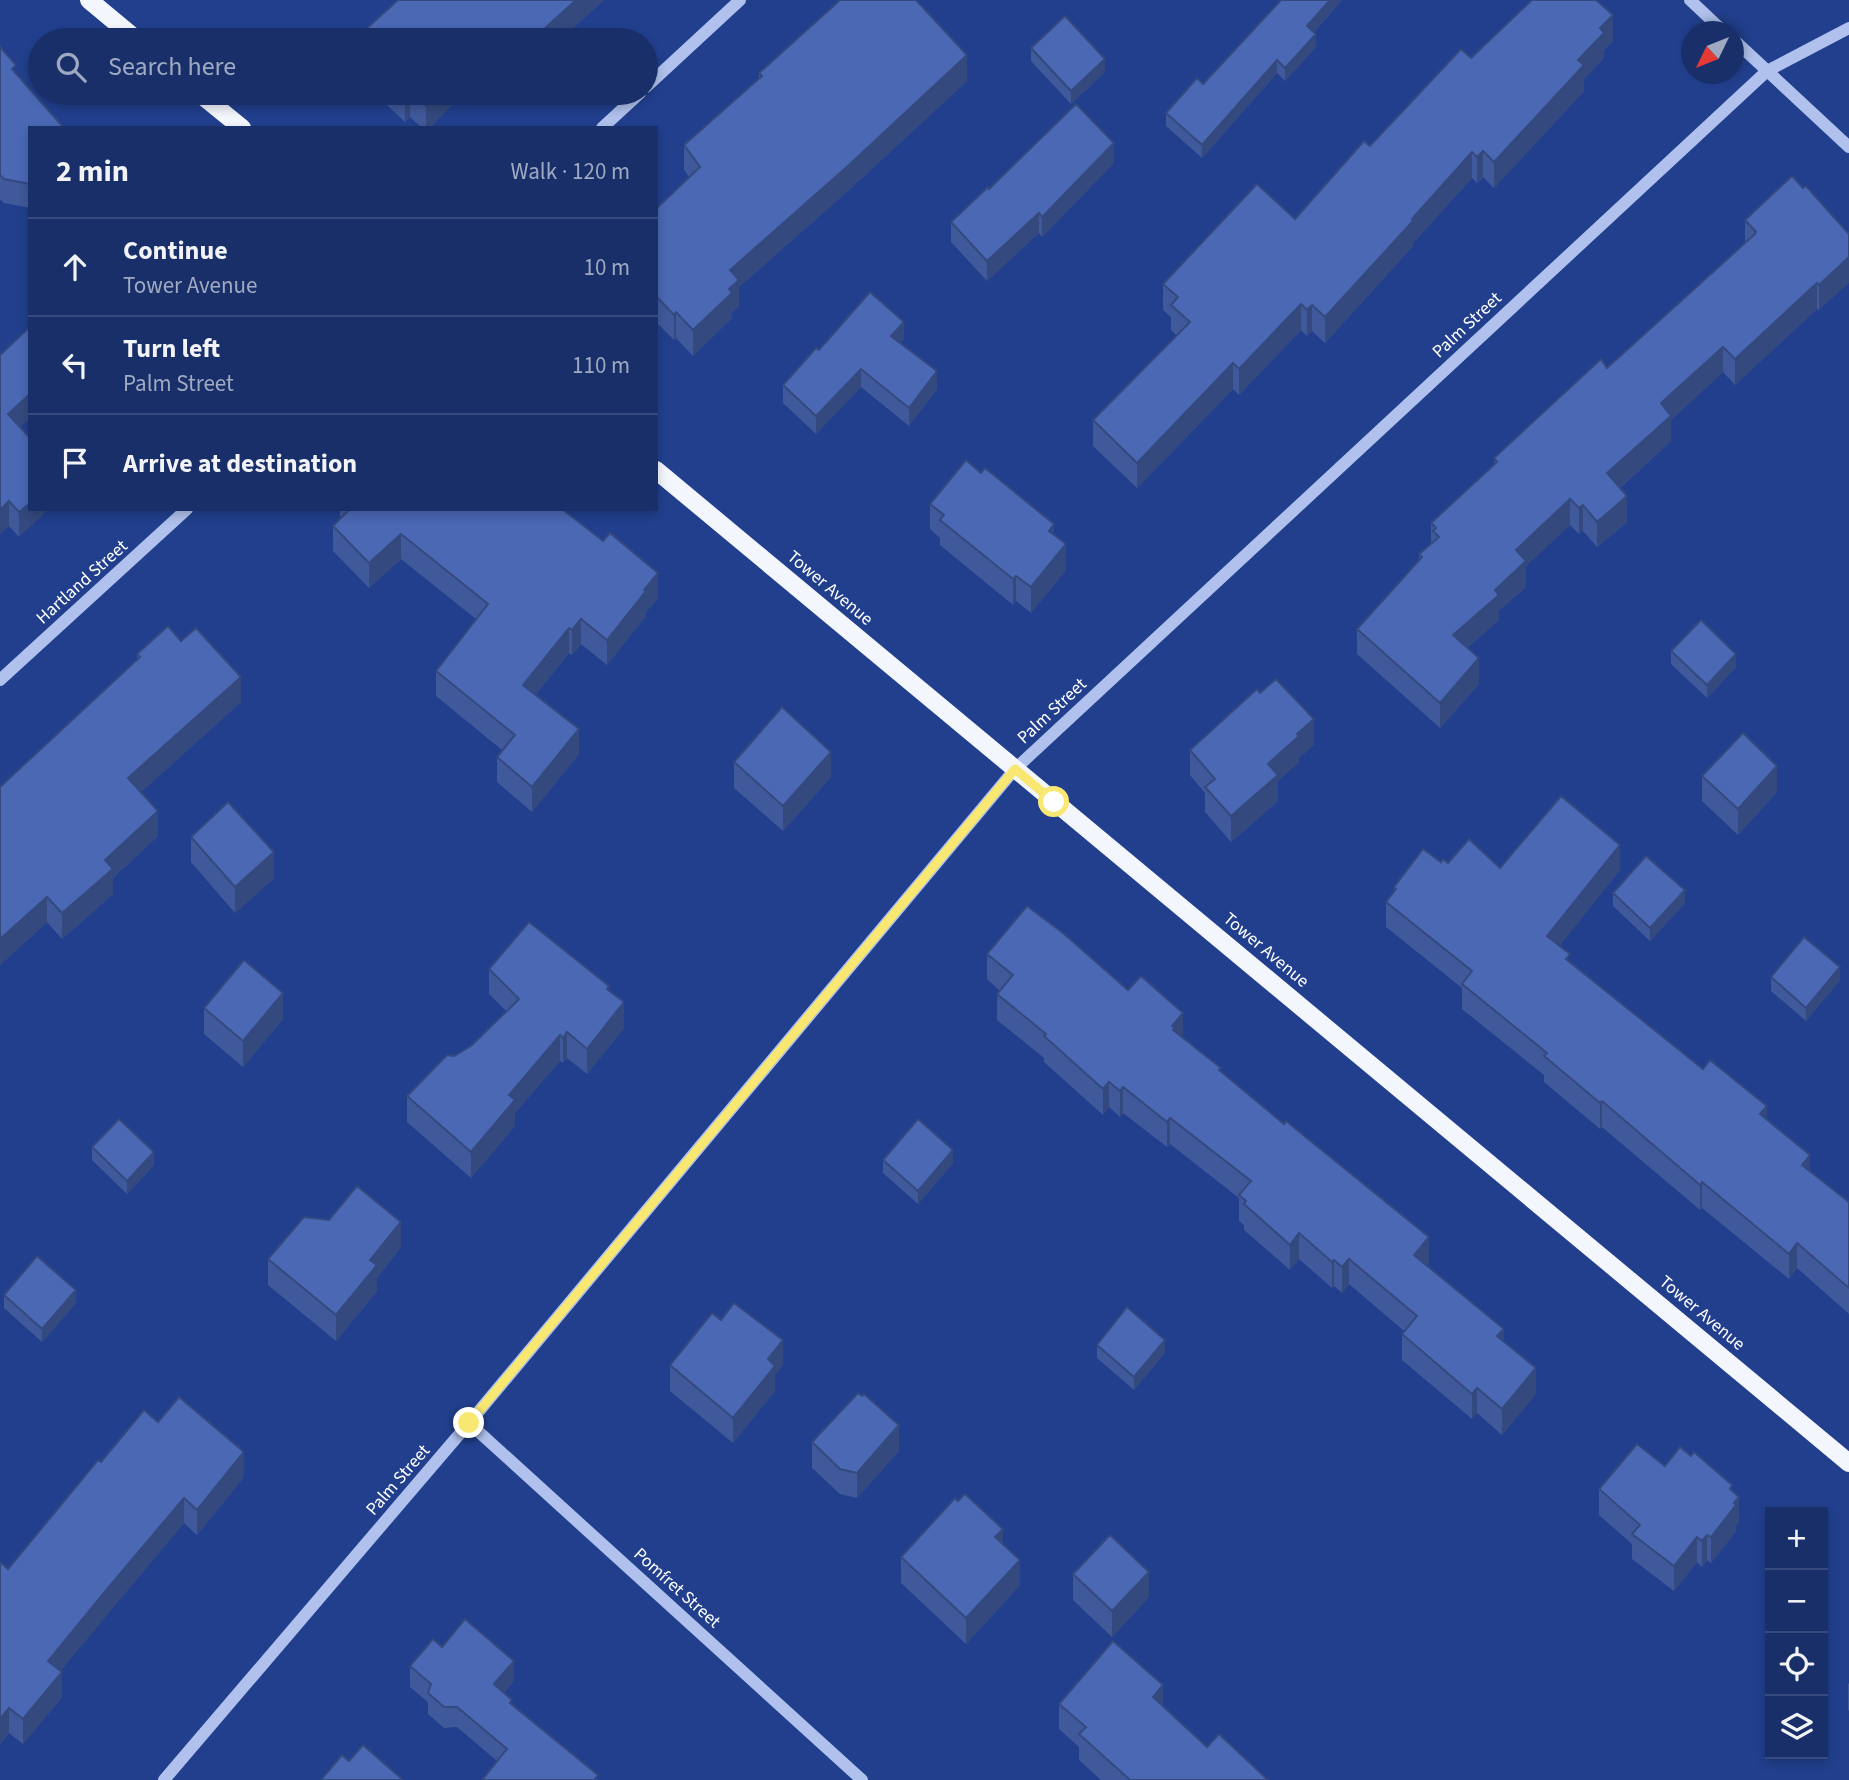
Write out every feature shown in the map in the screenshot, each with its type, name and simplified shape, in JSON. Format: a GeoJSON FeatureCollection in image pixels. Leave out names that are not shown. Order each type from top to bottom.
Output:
{"type":"FeatureCollection","features":[{"type":"Feature","properties":{"kind":"main road"},"geometry":{"type":"LineString","coordinates":[[89,0],[123,28]]}},
{"type":"Feature","properties":{"kind":"main road"},"geometry":{"type":"LineString","coordinates":[[214,105],[240,126]]}},
{"type":"Feature","properties":{"kind":"main road","name":"Tower Avenue"},"geometry":{"type":"LineString","coordinates":[[658,472],[1849,1462]]}},
{"type":"Feature","properties":{"kind":"street"},"geometry":{"type":"LineString","coordinates":[[658,77],[740,0]]}},
{"type":"Feature","properties":{"kind":"street"},"geometry":{"type":"LineString","coordinates":[[1690,0],[1712,21]]}},
{"type":"Feature","properties":{"kind":"street","name":"Palm Street"},"geometry":{"type":"LineString","coordinates":[[164,1780],[469,1423],[1015,769],[1767,71],[1849,28]]}},
{"type":"Feature","properties":{"kind":"street"},"geometry":{"type":"LineString","coordinates":[[1744,49],[1849,147]]}},
{"type":"Feature","properties":{"kind":"street"},"geometry":{"type":"LineString","coordinates":[[604,126],[627,105]]}},
{"type":"Feature","properties":{"kind":"street","name":"Hartland Street"},"geometry":{"type":"LineString","coordinates":[[0,680],[185,511]]}},
{"type":"Feature","properties":{"kind":"street","name":"Pomfret Street"},"geometry":{"type":"LineString","coordinates":[[469,1423],[862,1780]]}},
{"type":"Feature","properties":{"kind":"building"},"geometry":{"type":"Polygon","coordinates":[[[398,0],[576,0],[545,28],[367,28],[398,0]]]}},
{"type":"Feature","properties":{"kind":"building"},"geometry":{"type":"Polygon","coordinates":[[[840,0],[916,0],[967,55],[849,165],[730,270],[739,280],[729,289],[732,293],[693,330],[658,298],[658,207],[700,167],[684,145],[762,76],[759,73],[840,0]]]}},
{"type":"Feature","properties":{"kind":"building"},"geometry":{"type":"Polygon","coordinates":[[[1281,0],[1330,0],[1307,26],[1316,34],[1285,68],[1277,60],[1202,145],[1166,113],[1197,78],[1203,84],[1281,0]]]}},
{"type":"Feature","properties":{"kind":"building"},"geometry":{"type":"Polygon","coordinates":[[[1532,0],[1596,0],[1613,15],[1600,28],[1604,33],[1578,60],[1584,65],[1494,162],[1483,151],[1477,157],[1472,152],[1325,317],[1312,305],[1307,310],[1301,304],[1239,369],[1233,363],[1137,463],[1093,420],[1190,322],[1171,305],[1178,297],[1163,284],[1257,184],[1295,219],[1364,141],[1370,146],[1461,49],[1471,58],[1532,0]]]}},
{"type":"Feature","properties":{"kind":"building"},"geometry":{"type":"Polygon","coordinates":[[[1065,16],[1105,59],[1071,91],[1031,48],[1065,16]]]}},
{"type":"Feature","properties":{"kind":"building"},"geometry":{"type":"Polygon","coordinates":[[[0,47],[16,65],[12,69],[28,87],[28,105],[44,105],[62,126],[28,126],[28,184],[4,179],[0,175],[0,47]]]}},
{"type":"Feature","properties":{"kind":"building"},"geometry":{"type":"Polygon","coordinates":[[[1076,104],[1114,143],[1042,217],[1039,213],[987,261],[951,222],[1076,104]]]}},
{"type":"Feature","properties":{"kind":"building"},"geometry":{"type":"Polygon","coordinates":[[[1792,176],[1803,188],[1806,186],[1849,234],[1849,257],[1735,359],[1723,347],[1661,403],[1671,416],[1607,473],[1627,496],[1597,522],[1583,505],[1579,508],[1570,499],[1516,550],[1526,561],[1495,590],[1499,595],[1453,635],[1479,658],[1440,703],[1357,629],[1422,557],[1419,554],[1439,537],[1433,531],[1436,528],[1431,523],[1497,462],[1494,458],[1601,359],[1607,368],[1755,234],[1745,220],[1792,176]]]}},
{"type":"Feature","properties":{"kind":"building"},"geometry":{"type":"Polygon","coordinates":[[[870,292],[904,322],[891,336],[937,371],[909,408],[861,369],[816,416],[783,385],[816,348],[819,350],[870,292]]]}},
{"type":"Feature","properties":{"kind":"building"},"geometry":{"type":"Polygon","coordinates":[[[28,329],[28,396],[8,414],[28,436],[28,505],[19,512],[9,501],[0,510],[0,355],[28,329]]]}},
{"type":"Feature","properties":{"kind":"building"},"geometry":{"type":"Polygon","coordinates":[[[966,460],[981,473],[985,468],[1054,524],[1049,531],[1066,544],[1031,587],[1016,576],[1013,579],[940,520],[944,515],[930,504],[966,460]]]}},
{"type":"Feature","properties":{"kind":"building"},"geometry":{"type":"Polygon","coordinates":[[[348,511],[565,511],[603,541],[610,533],[658,573],[607,640],[581,619],[572,630],[569,628],[523,685],[579,729],[532,787],[497,757],[515,735],[436,671],[488,604],[401,534],[369,563],[333,526],[348,511]]]}},
{"type":"Feature","properties":{"kind":"building"},"geometry":{"type":"Polygon","coordinates":[[[1701,620],[1736,654],[1707,685],[1671,651],[1701,620]]]}},
{"type":"Feature","properties":{"kind":"building"},"geometry":{"type":"Polygon","coordinates":[[[168,626],[181,641],[196,628],[241,677],[128,778],[158,811],[105,860],[113,869],[62,913],[47,897],[0,939],[0,787],[140,657],[137,654],[168,626]]]}},
{"type":"Feature","properties":{"kind":"building"},"geometry":{"type":"Polygon","coordinates":[[[1276,679],[1314,719],[1268,764],[1278,775],[1231,816],[1205,787],[1215,779],[1190,750],[1257,689],[1260,693],[1276,679]]]}},
{"type":"Feature","properties":{"kind":"building"},"geometry":{"type":"Polygon","coordinates":[[[782,707],[831,752],[783,806],[734,762],[782,707]]]}},
{"type":"Feature","properties":{"kind":"building"},"geometry":{"type":"Polygon","coordinates":[[[1743,733],[1777,766],[1738,809],[1702,776],[1743,733]]]}},
{"type":"Feature","properties":{"kind":"building"},"geometry":{"type":"Polygon","coordinates":[[[1561,796],[1620,845],[1547,936],[1570,954],[1566,959],[1703,1069],[1710,1060],[1767,1106],[1760,1114],[1810,1155],[1802,1165],[1849,1202],[1849,1288],[1797,1243],[1789,1254],[1702,1182],[1700,1185],[1602,1101],[1600,1103],[1544,1056],[1547,1053],[1462,984],[1472,971],[1386,902],[1423,849],[1441,862],[1443,859],[1448,863],[1469,839],[1500,868],[1561,796]]]}},
{"type":"Feature","properties":{"kind":"building"},"geometry":{"type":"Polygon","coordinates":[[[228,802],[274,852],[235,887],[191,837],[228,802]]]}},
{"type":"Feature","properties":{"kind":"building"},"geometry":{"type":"Polygon","coordinates":[[[1646,856],[1685,890],[1650,928],[1613,893],[1646,856]]]}},
{"type":"Feature","properties":{"kind":"building"},"geometry":{"type":"Polygon","coordinates":[[[1027,906],[1063,933],[1128,990],[1141,976],[1183,1013],[1172,1026],[1175,1028],[1173,1030],[1284,1124],[1286,1121],[1429,1237],[1414,1255],[1504,1329],[1497,1336],[1536,1368],[1502,1409],[1477,1388],[1472,1394],[1402,1334],[1417,1316],[1349,1259],[1342,1267],[1334,1260],[1332,1262],[1299,1233],[1290,1245],[1244,1204],[1246,1201],[1239,1195],[1251,1181],[1170,1118],[1167,1122],[1123,1087],[1120,1091],[1109,1082],[1103,1089],[1044,1036],[1046,1034],[997,994],[1013,975],[987,954],[1027,906]]]}},
{"type":"Feature","properties":{"kind":"building"},"geometry":{"type":"Polygon","coordinates":[[[529,922],[609,986],[607,989],[624,1002],[587,1049],[567,1032],[563,1038],[560,1035],[509,1095],[515,1100],[471,1152],[407,1096],[447,1055],[454,1056],[471,1046],[519,999],[489,969],[529,922]]]}},
{"type":"Feature","properties":{"kind":"building"},"geometry":{"type":"Polygon","coordinates":[[[1804,937],[1840,967],[1806,1008],[1771,977],[1804,937]]]}},
{"type":"Feature","properties":{"kind":"building"},"geometry":{"type":"Polygon","coordinates":[[[244,960],[283,993],[243,1041],[204,1008],[244,960]]]}},
{"type":"Feature","properties":{"kind":"building"},"geometry":{"type":"Polygon","coordinates":[[[119,1119],[154,1152],[127,1181],[92,1147],[119,1119]]]}},
{"type":"Feature","properties":{"kind":"building"},"geometry":{"type":"Polygon","coordinates":[[[918,1119],[953,1150],[918,1191],[883,1160],[918,1119]]]}},
{"type":"Feature","properties":{"kind":"building"},"geometry":{"type":"Polygon","coordinates":[[[357,1186],[401,1222],[370,1260],[377,1265],[336,1315],[268,1259],[304,1217],[329,1220],[357,1186]]]}},
{"type":"Feature","properties":{"kind":"building"},"geometry":{"type":"Polygon","coordinates":[[[37,1256],[76,1290],[42,1329],[4,1295],[37,1256]]]}},
{"type":"Feature","properties":{"kind":"building"},"geometry":{"type":"Polygon","coordinates":[[[734,1303],[783,1340],[768,1359],[775,1366],[733,1418],[670,1365],[712,1313],[721,1320],[734,1303]]]}},
{"type":"Feature","properties":{"kind":"building"},"geometry":{"type":"Polygon","coordinates":[[[1127,1307],[1165,1340],[1134,1377],[1097,1345],[1127,1307]]]}},
{"type":"Feature","properties":{"kind":"building"},"geometry":{"type":"Polygon","coordinates":[[[858,1393],[862,1396],[864,1394],[899,1425],[857,1473],[840,1469],[812,1442],[858,1393]]]}},
{"type":"Feature","properties":{"kind":"building"},"geometry":{"type":"Polygon","coordinates":[[[179,1397],[244,1452],[197,1510],[184,1498],[108,1588],[48,1661],[62,1672],[23,1719],[9,1708],[0,1719],[0,1562],[8,1569],[98,1460],[101,1462],[144,1410],[158,1422],[179,1397]]]}},
{"type":"Feature","properties":{"kind":"building"},"geometry":{"type":"Polygon","coordinates":[[[1637,1444],[1665,1466],[1680,1447],[1691,1456],[1694,1452],[1732,1485],[1730,1489],[1739,1497],[1734,1503],[1736,1505],[1711,1537],[1707,1535],[1702,1541],[1697,1537],[1674,1566],[1632,1534],[1640,1525],[1599,1489],[1637,1444]]]}},
{"type":"Feature","properties":{"kind":"building"},"geometry":{"type":"Polygon","coordinates":[[[965,1494],[1003,1529],[995,1537],[1020,1560],[966,1618],[901,1557],[955,1498],[958,1501],[965,1494]]]}},
{"type":"Feature","properties":{"kind":"building"},"geometry":{"type":"Polygon","coordinates":[[[1110,1535],[1149,1572],[1112,1611],[1073,1574],[1110,1535]]]}},
{"type":"Feature","properties":{"kind":"building"},"geometry":{"type":"Polygon","coordinates":[[[465,1619],[514,1661],[494,1684],[512,1700],[510,1703],[598,1775],[594,1780],[482,1780],[507,1749],[457,1707],[444,1707],[428,1693],[431,1684],[410,1666],[433,1639],[442,1647],[465,1619]]]}},
{"type":"Feature","properties":{"kind":"building"},"geometry":{"type":"Polygon","coordinates":[[[1113,1641],[1163,1685],[1153,1697],[1207,1747],[1219,1734],[1268,1780],[1130,1780],[1079,1734],[1086,1727],[1059,1704],[1113,1641]]]}},
{"type":"Feature","properties":{"kind":"building"},"geometry":{"type":"Polygon","coordinates":[[[363,1745],[403,1780],[321,1780],[342,1755],[349,1761],[363,1745]]]}},
{"type":"Feature","properties":{"kind":"route"},"geometry":{"type":"LineString","coordinates":[[469,1423],[1015,769],[1054,802]]}}]}
